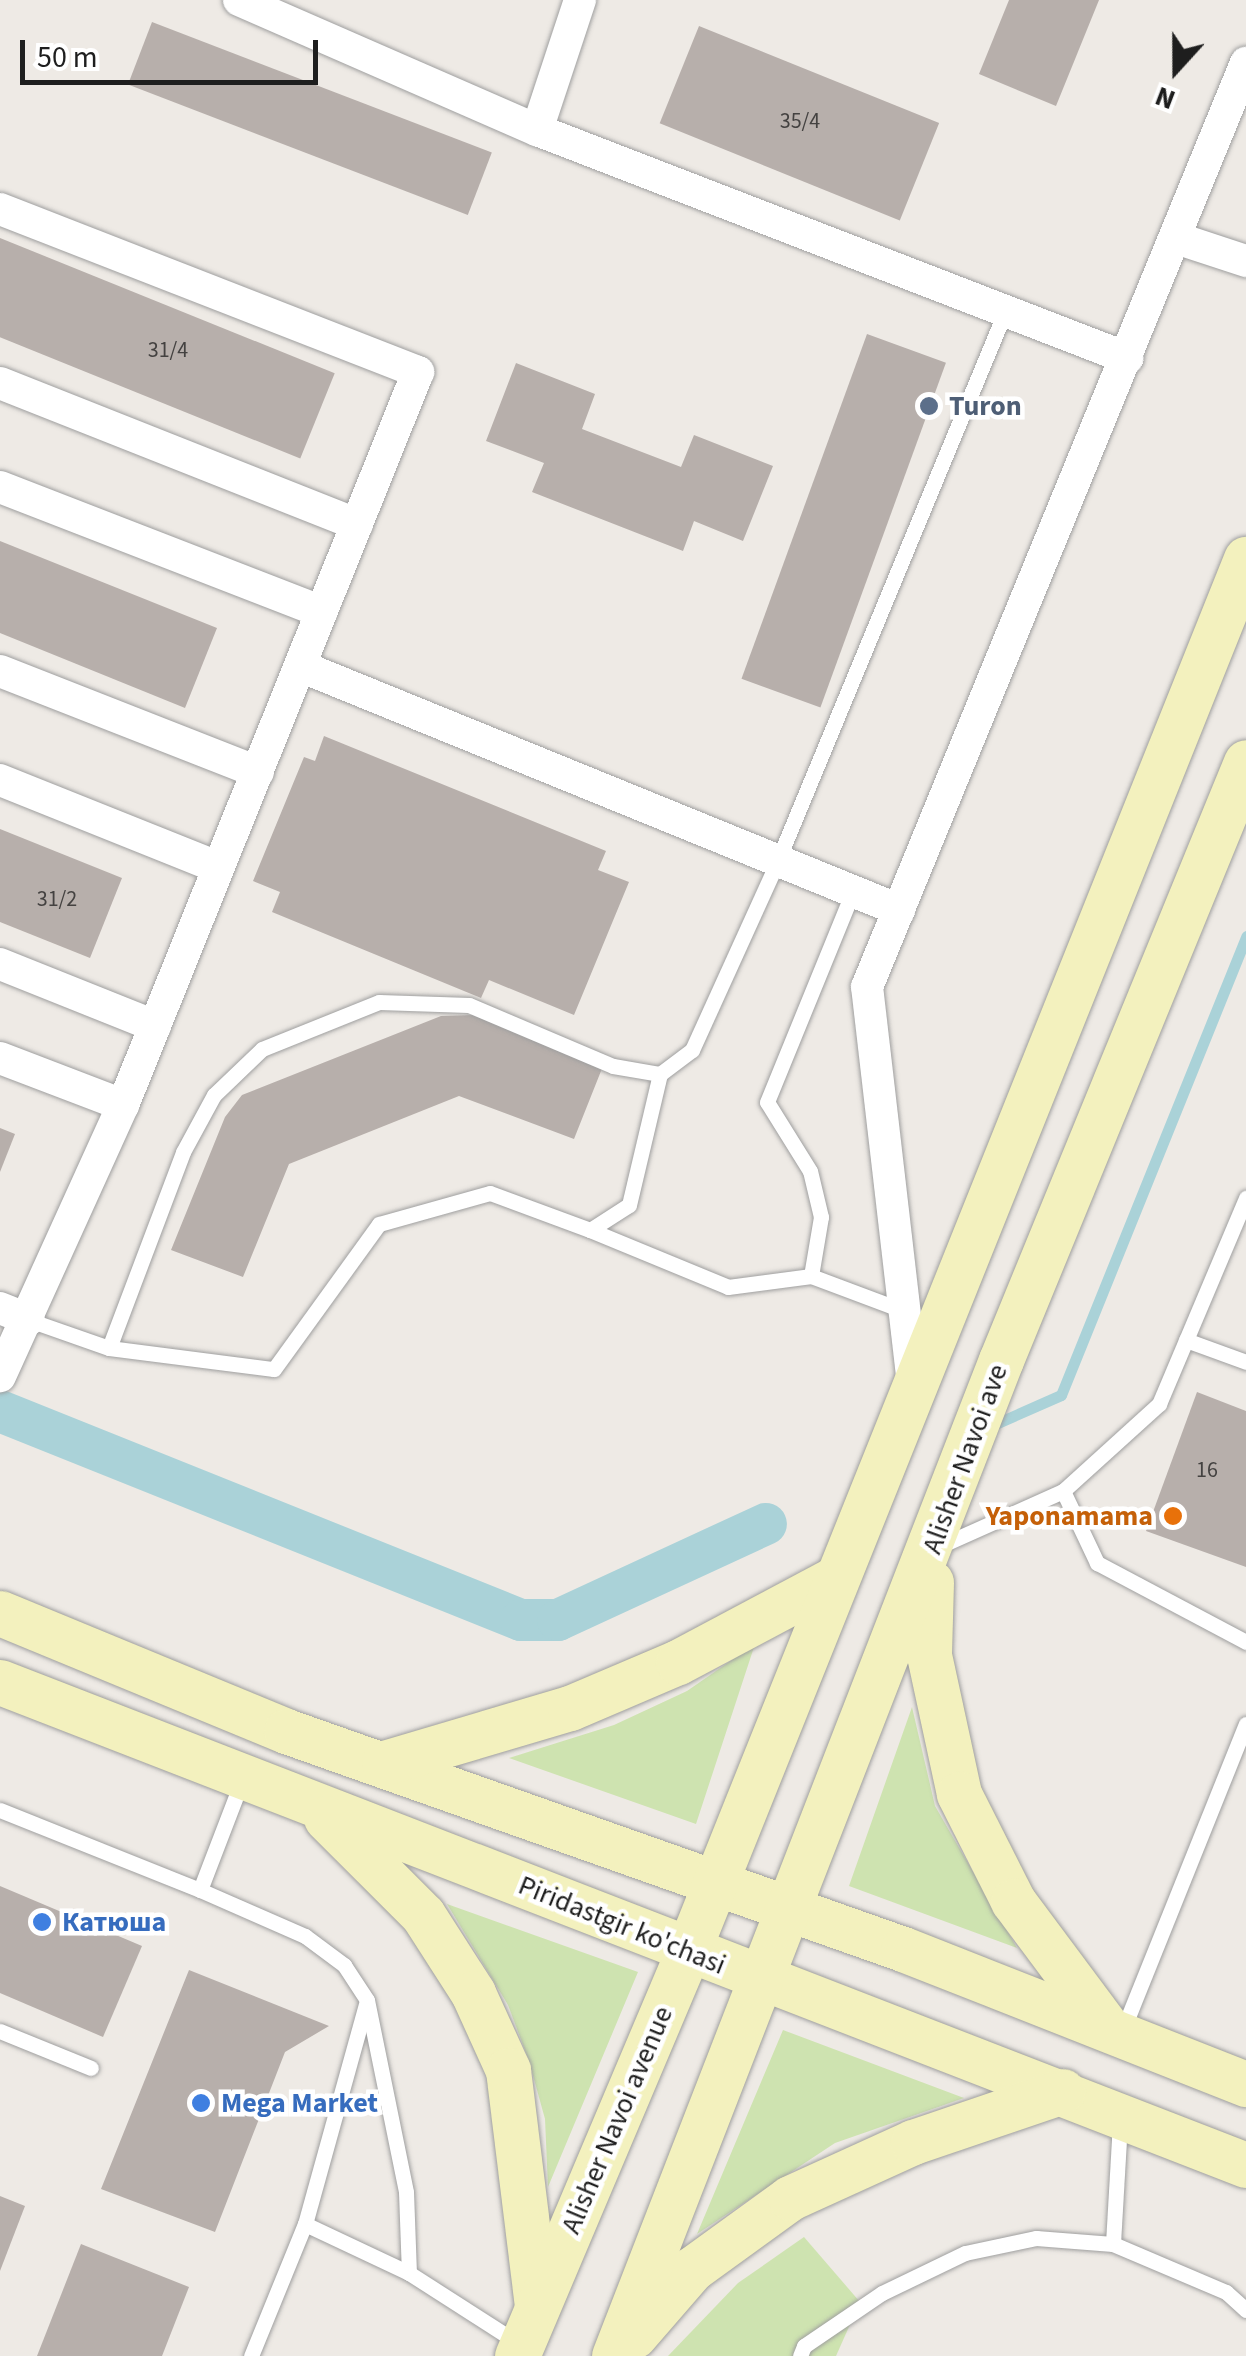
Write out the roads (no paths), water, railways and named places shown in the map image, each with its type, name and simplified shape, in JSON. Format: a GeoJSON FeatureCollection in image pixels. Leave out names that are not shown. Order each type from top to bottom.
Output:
{"type":"FeatureCollection","features":[{"type":"Feature","properties":{"kind":"main road"},"geometry":{"type":"LineString","coordinates":[[715,1882],[1246,560]]}},
{"type":"Feature","properties":{"kind":"main road","name":"Alisher Navoi ave"},"geometry":{"type":"LineString","coordinates":[[615,2356],[788,1907],[932,1550],[1001,1360],[1246,762]]}},
{"type":"Feature","properties":{"kind":"main road"},"geometry":{"type":"LineString","coordinates":[[932,1550],[928,1655],[960,1794],[1013,1901],[1113,2028]]}},
{"type":"Feature","properties":{"kind":"main road"},"geometry":{"type":"LineString","coordinates":[[384,1763],[570,1708],[678,1662],[834,1580]]}},
{"type":"Feature","properties":{"kind":"main road"},"geometry":{"type":"LineString","coordinates":[[0,1613],[286,1732],[788,1907],[1113,2028],[1246,2084]]}},
{"type":"Feature","properties":{"kind":"main road","name":"Piridastgir ko'chasi"},"geometry":{"type":"LineString","coordinates":[[0,1682],[688,1952],[1064,2091],[1246,2165]]}},
{"type":"Feature","properties":{"kind":"main road"},"geometry":{"type":"LineString","coordinates":[[314,1806],[423,1914],[473,1993],[501,2054],[525,2337]]}},
{"type":"Feature","properties":{"kind":"main road","name":"Alisher Navoi avenue"},"geometry":{"type":"LineString","coordinates":[[525,2337],[715,1882]]}},
{"type":"Feature","properties":{"kind":"main road"},"geometry":{"type":"LineString","coordinates":[[615,2356],[692,2269],[790,2198],[913,2142],[1064,2091]]}},
{"type":"Feature","properties":{"kind":"street"},"geometry":{"type":"LineString","coordinates":[[239,0],[537,130],[1128,358]]}},
{"type":"Feature","properties":{"kind":"street"},"geometry":{"type":"LineString","coordinates":[[537,130],[580,0]]}},
{"type":"Feature","properties":{"kind":"street"},"geometry":{"type":"LineString","coordinates":[[912,1384],[866,987],[1128,358],[1246,63]]}},
{"type":"Feature","properties":{"kind":"street"},"geometry":{"type":"LineString","coordinates":[[0,208],[418,372],[123,1105],[14,1314],[0,1376]]}},
{"type":"Feature","properties":{"kind":"street"},"geometry":{"type":"LineString","coordinates":[[1176,238],[1246,262]]}},
{"type":"Feature","properties":{"kind":"street"},"geometry":{"type":"LineString","coordinates":[[0,382],[357,524]]}},
{"type":"Feature","properties":{"kind":"street"},"geometry":{"type":"LineString","coordinates":[[0,488],[322,612]]}},
{"type":"Feature","properties":{"kind":"street"},"geometry":{"type":"LineString","coordinates":[[300,666],[899,910]]}},
{"type":"Feature","properties":{"kind":"street"},"geometry":{"type":"LineString","coordinates":[[0,671],[258,772]]}},
{"type":"Feature","properties":{"kind":"street"},"geometry":{"type":"LineString","coordinates":[[0,780],[218,867]]}},
{"type":"Feature","properties":{"kind":"street"},"geometry":{"type":"LineString","coordinates":[[0,964],[156,1026]]}},
{"type":"Feature","properties":{"kind":"street"},"geometry":{"type":"LineString","coordinates":[[0,1058],[123,1105]]}},
{"type":"Feature","properties":{"kind":"lane"},"geometry":{"type":"LineString","coordinates":[[590,1230],[629,1205],[660,1074],[692,1050],[778,860],[1005,312]]}},
{"type":"Feature","properties":{"kind":"lane"},"geometry":{"type":"LineString","coordinates":[[810,1276],[821,1217],[810,1171],[767,1102],[853,890]]}},
{"type":"Feature","properties":{"kind":"lane"},"geometry":{"type":"LineString","coordinates":[[108,1348],[182,1152],[214,1095],[262,1049],[379,1002],[469,1005],[613,1066],[660,1074]]}},
{"type":"Feature","properties":{"kind":"lane"},"geometry":{"type":"LineString","coordinates":[[14,1314],[108,1348],[274,1369],[379,1224],[490,1193],[728,1286],[810,1276],[904,1311]]}},
{"type":"Feature","properties":{"kind":"lane"},"geometry":{"type":"LineString","coordinates":[[932,1550],[1063,1491],[1159,1404],[1246,1198]]}},
{"type":"Feature","properties":{"kind":"lane"},"geometry":{"type":"LineString","coordinates":[[1186,1340],[1246,1362]]}},
{"type":"Feature","properties":{"kind":"lane"},"geometry":{"type":"LineString","coordinates":[[1063,1491],[1097,1563],[1246,1642]]}},
{"type":"Feature","properties":{"kind":"lane"},"geometry":{"type":"LineString","coordinates":[[1113,2028],[1246,1724]]}},
{"type":"Feature","properties":{"kind":"lane"},"geometry":{"type":"LineString","coordinates":[[200,1890],[244,1778]]}},
{"type":"Feature","properties":{"kind":"lane"},"geometry":{"type":"LineString","coordinates":[[0,1810],[304,1936],[344,1965],[367,2000],[406,2192],[409,2274]]}},
{"type":"Feature","properties":{"kind":"lane"},"geometry":{"type":"LineString","coordinates":[[251,2356],[305,2224],[367,2000]]}},
{"type":"Feature","properties":{"kind":"lane"},"geometry":{"type":"LineString","coordinates":[[0,2030],[91,2068]]}},
{"type":"Feature","properties":{"kind":"lane"},"geometry":{"type":"LineString","coordinates":[[1113,2244],[1120,2113]]}},
{"type":"Feature","properties":{"kind":"lane"},"geometry":{"type":"LineString","coordinates":[[305,2224],[409,2274],[525,2337]]}},
{"type":"Feature","properties":{"kind":"lane"},"geometry":{"type":"LineString","coordinates":[[800,2356],[804,2346],[882,2292],[965,2252],[1036,2238],[1113,2244],[1226,2292],[1246,2310]]}},
{"type":"Feature","properties":{"kind":"waterway"},"geometry":{"type":"LineString","coordinates":[[993,1425],[1061,1395],[1246,936]]}},
{"type":"Feature","properties":{"kind":"waterway"},"geometry":{"type":"LineString","coordinates":[[0,1411],[521,1620],[558,1620],[766,1524]]}},
{"type":"Feature","properties":{"kind":"place","name":"Turon"},"geometry":{"type":"Point","coordinates":[929,406]}},
{"type":"Feature","properties":{"kind":"place","name":"Yaponamama"},"geometry":{"type":"Point","coordinates":[1173,1516]}},
{"type":"Feature","properties":{"kind":"place","name":"Катюша"},"geometry":{"type":"Point","coordinates":[42,1922]}},
{"type":"Feature","properties":{"kind":"place","name":"Mega Market"},"geometry":{"type":"Point","coordinates":[201,2103]}}]}
